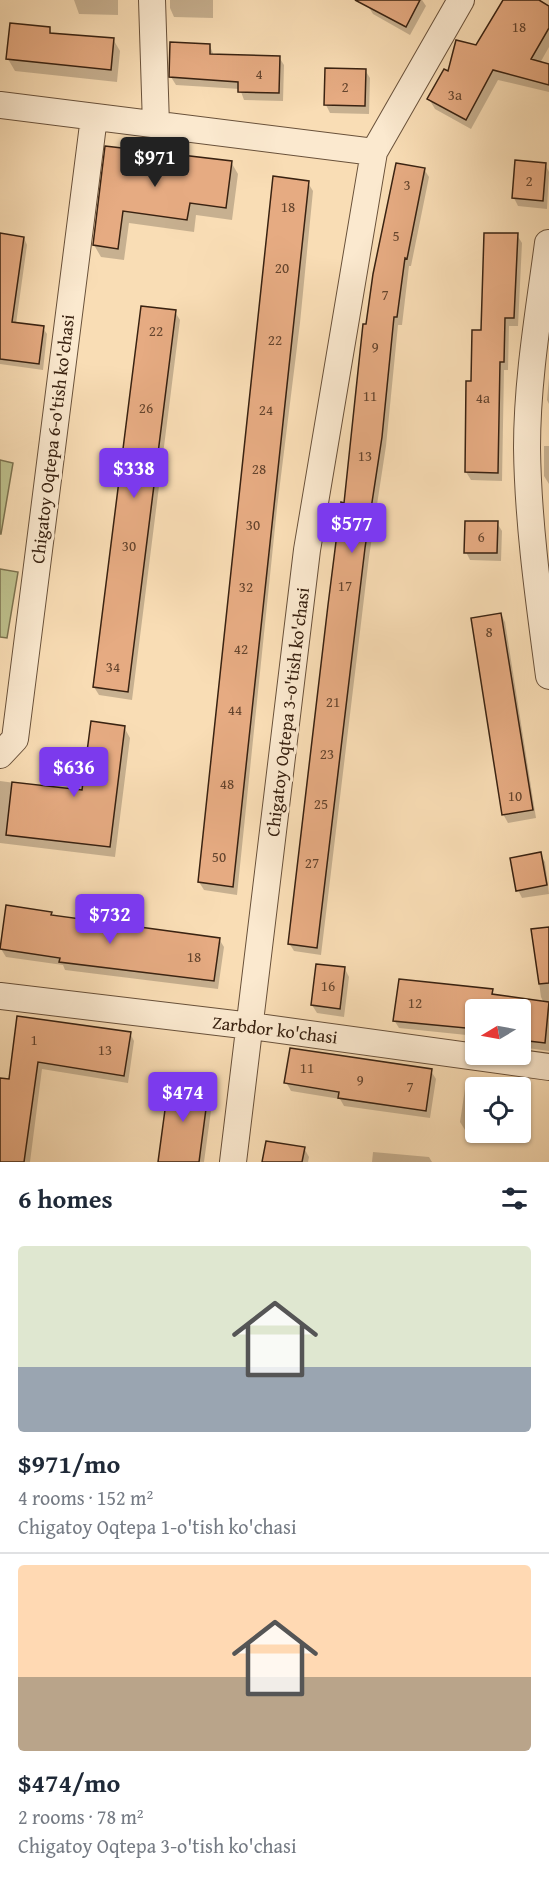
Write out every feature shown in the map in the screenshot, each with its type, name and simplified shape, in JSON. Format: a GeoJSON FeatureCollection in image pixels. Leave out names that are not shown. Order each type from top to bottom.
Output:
{"type":"FeatureCollection","features":[{"type":"Feature","properties":{"kind":"street"},"geometry":{"type":"LineString","coordinates":[[152,0],[156,125]]}},
{"type":"Feature","properties":{"kind":"street","name":"Chigatoy Oqtepa 3-o'tish ko'chasi"},"geometry":{"type":"LineString","coordinates":[[233,1162],[307,550],[374,152],[461,0]]}},
{"type":"Feature","properties":{"kind":"street"},"geometry":{"type":"LineString","coordinates":[[0,105],[374,152]]}},
{"type":"Feature","properties":{"kind":"street","name":"Chigatoy Oqtepa 6-o'tish ko'chasi"},"geometry":{"type":"LineString","coordinates":[[0,755],[15,739],[94,117]]}},
{"type":"Feature","properties":{"kind":"street"},"geometry":{"type":"LineString","coordinates":[[548,243],[530,377],[527,450],[538,592],[549,676]]}},
{"type":"Feature","properties":{"kind":"street","name":"Zarbdor ko'chasi"},"geometry":{"type":"LineString","coordinates":[[0,996],[251,1026],[549,1067]]}},
{"type":"Feature","properties":{"kind":"green space"},"geometry":{"type":"Polygon","coordinates":[[[0,460],[13,463],[1,534],[0,534],[0,460]]]}},
{"type":"Feature","properties":{"kind":"green space"},"geometry":{"type":"Polygon","coordinates":[[[0,569],[18,572],[7,638],[0,637],[0,569]]]}},
{"type":"Feature","properties":{"kind":"building"},"geometry":{"type":"Polygon","coordinates":[[[355,0],[420,0],[406,27],[355,0]]]}},
{"type":"Feature","properties":{"kind":"building"},"geometry":{"type":"Polygon","coordinates":[[[503,0],[539,0],[549,6],[549,28],[531,59],[549,64],[549,85],[493,70],[466,120],[427,99],[444,69],[448,71],[456,40],[476,45],[503,0]]]}},
{"type":"Feature","properties":{"kind":"building"},"geometry":{"type":"Polygon","coordinates":[[[10,23],[50,27],[50,33],[114,38],[111,70],[6,59],[10,23]]]}},
{"type":"Feature","properties":{"kind":"building"},"geometry":{"type":"Polygon","coordinates":[[[170,42],[210,44],[210,54],[280,56],[279,93],[238,92],[238,82],[169,77],[170,42]]]}},
{"type":"Feature","properties":{"kind":"building"},"geometry":{"type":"Polygon","coordinates":[[[325,68],[366,69],[365,106],[324,105],[325,68]]]}},
{"type":"Feature","properties":{"kind":"building"},"geometry":{"type":"Polygon","coordinates":[[[105,146],[232,161],[226,208],[190,203],[187,220],[123,211],[118,249],[93,245],[105,146]]]}},
{"type":"Feature","properties":{"kind":"building"},"geometry":{"type":"Polygon","coordinates":[[[515,160],[546,163],[543,201],[512,198],[515,160]]]}},
{"type":"Feature","properties":{"kind":"building"},"geometry":{"type":"Polygon","coordinates":[[[396,163],[425,168],[407,259],[405,258],[397,317],[394,317],[382,437],[365,548],[317,948],[288,944],[341,502],[344,503],[363,324],[366,324],[373,274],[396,163]]]}},
{"type":"Feature","properties":{"kind":"building"},"geometry":{"type":"Polygon","coordinates":[[[273,176],[309,181],[233,887],[198,882],[273,176]]]}},
{"type":"Feature","properties":{"kind":"building"},"geometry":{"type":"Polygon","coordinates":[[[0,233],[24,237],[12,322],[44,326],[39,364],[0,359],[0,233]]]}},
{"type":"Feature","properties":{"kind":"building"},"geometry":{"type":"Polygon","coordinates":[[[484,233],[518,233],[514,318],[505,318],[504,362],[500,362],[498,473],[465,472],[466,381],[471,381],[472,330],[481,330],[484,233]]]}},
{"type":"Feature","properties":{"kind":"building"},"geometry":{"type":"Polygon","coordinates":[[[141,306],[176,310],[128,692],[93,687],[141,306]]]}},
{"type":"Feature","properties":{"kind":"building"},"geometry":{"type":"Polygon","coordinates":[[[465,521],[498,521],[497,553],[464,553],[465,521]]]}},
{"type":"Feature","properties":{"kind":"building"},"geometry":{"type":"Polygon","coordinates":[[[501,613],[533,810],[502,815],[471,618],[501,613]]]}},
{"type":"Feature","properties":{"kind":"building"},"geometry":{"type":"Polygon","coordinates":[[[91,721],[125,726],[110,847],[6,835],[12,782],[82,790],[91,721]]]}},
{"type":"Feature","properties":{"kind":"building"},"geometry":{"type":"Polygon","coordinates":[[[541,852],[547,885],[516,891],[510,858],[541,852]]]}},
{"type":"Feature","properties":{"kind":"building"},"geometry":{"type":"Polygon","coordinates":[[[6,905],[52,912],[51,915],[220,938],[214,981],[59,962],[60,958],[0,949],[6,905]]]}},
{"type":"Feature","properties":{"kind":"building"},"geometry":{"type":"Polygon","coordinates":[[[549,927],[549,983],[539,984],[531,929],[549,927]]]}},
{"type":"Feature","properties":{"kind":"building"},"geometry":{"type":"Polygon","coordinates":[[[316,964],[345,967],[340,1009],[311,1005],[316,964]]]}},
{"type":"Feature","properties":{"kind":"building"},"geometry":{"type":"Polygon","coordinates":[[[399,979],[493,989],[492,994],[528,999],[465,999],[465,1028],[393,1021],[399,979]]]}},
{"type":"Feature","properties":{"kind":"building"},"geometry":{"type":"Polygon","coordinates":[[[531,999],[549,1002],[545,1043],[531,1041],[531,999]]]}},
{"type":"Feature","properties":{"kind":"building"},"geometry":{"type":"Polygon","coordinates":[[[17,1016],[131,1032],[124,1076],[38,1062],[24,1162],[0,1162],[0,1078],[9,1079],[17,1016]]]}},
{"type":"Feature","properties":{"kind":"building"},"geometry":{"type":"Polygon","coordinates":[[[290,1048],[432,1069],[426,1111],[338,1098],[339,1092],[284,1083],[290,1048]]]}},
{"type":"Feature","properties":{"kind":"building"},"geometry":{"type":"Polygon","coordinates":[[[169,1080],[209,1086],[199,1162],[158,1162],[169,1080]]]}},
{"type":"Feature","properties":{"kind":"building"},"geometry":{"type":"Polygon","coordinates":[[[266,1141],[305,1147],[302,1162],[262,1162],[266,1141]]]}}]}
